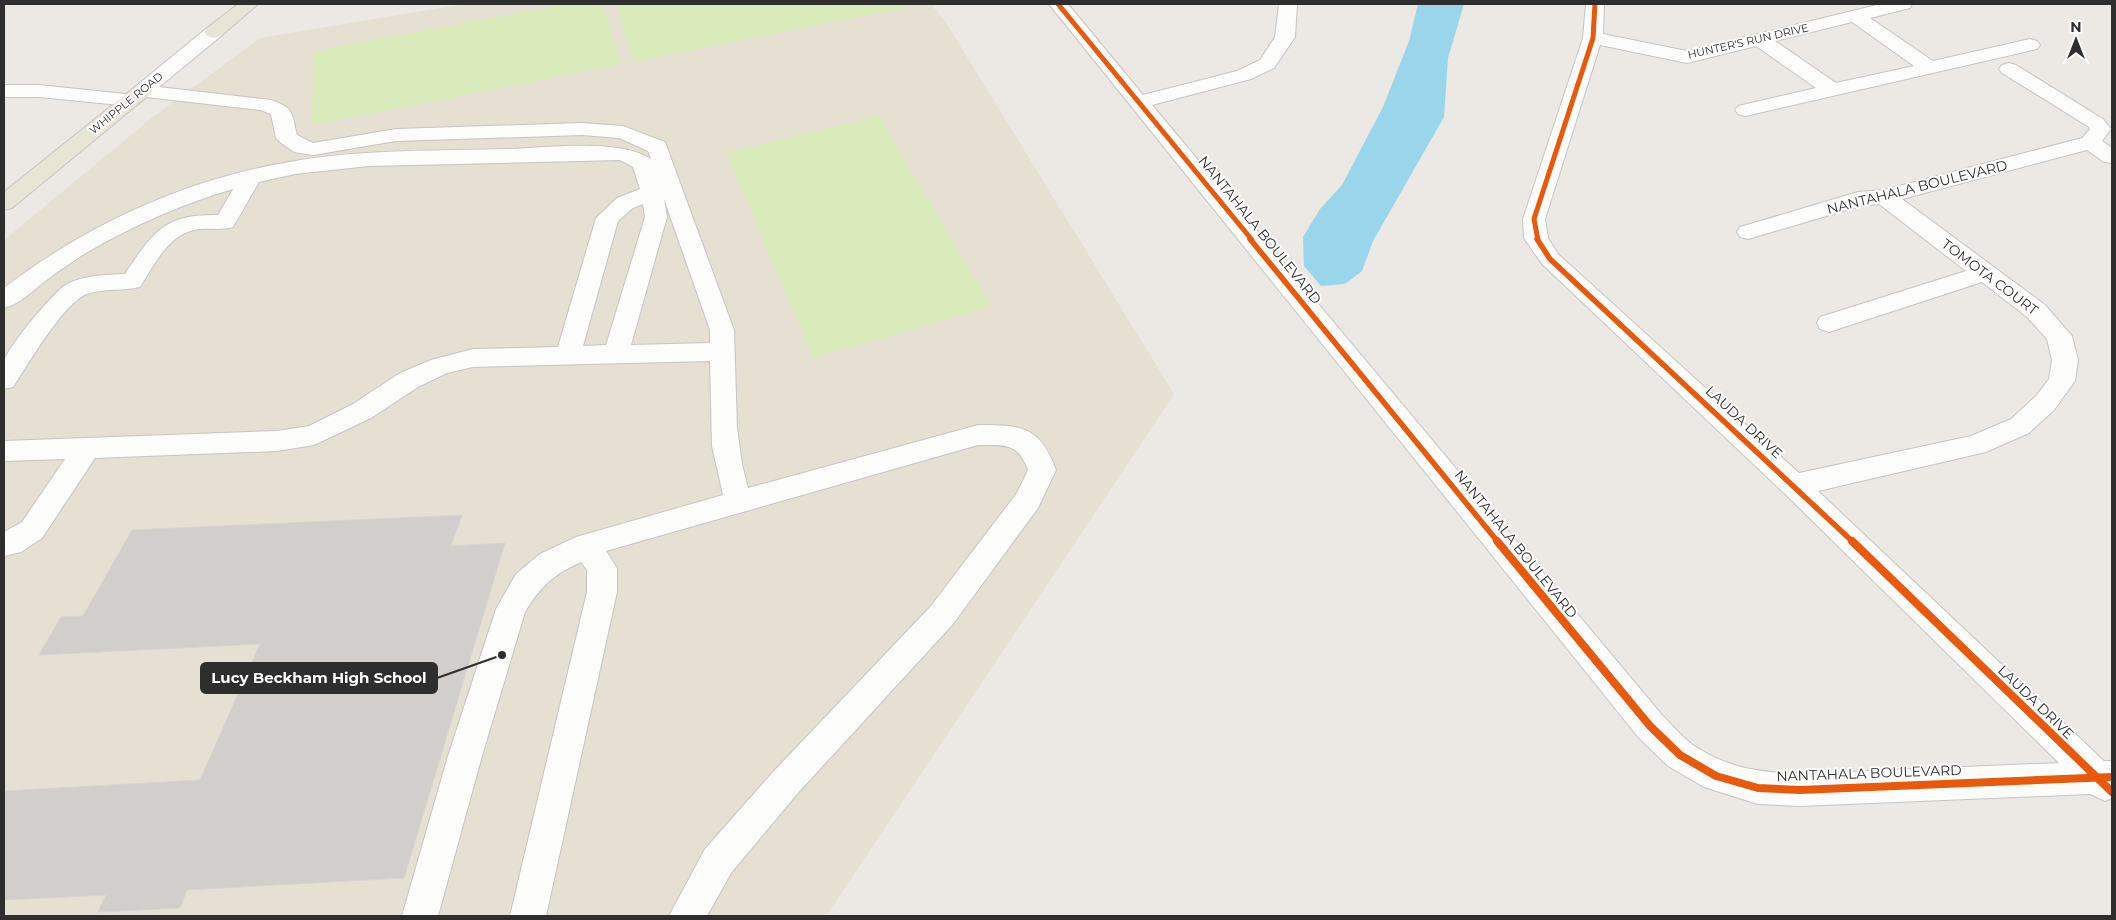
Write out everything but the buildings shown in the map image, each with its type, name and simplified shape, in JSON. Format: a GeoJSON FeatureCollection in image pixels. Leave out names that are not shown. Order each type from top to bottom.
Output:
{"type":"FeatureCollection","features":[{"type":"Feature","properties":{"kind":"main road","name":"WHIPPLE ROAD"},"geometry":{"type":"LineString","coordinates":[[214,32],[249,4]]}},
{"type":"Feature","properties":{"kind":"main road","name":"WHIPPLE ROAD"},"geometry":{"type":"LineString","coordinates":[[4,203],[136,95]]}},
{"type":"Feature","properties":{"kind":"street","name":"NANTAHALA BOULEVARD"},"geometry":{"type":"LineString","coordinates":[[1058,4],[1619,690],[1650,726],[1680,755],[1716,776],[1758,788],[1783,790],[2107,782]]}},
{"type":"Feature","properties":{"kind":"street"},"geometry":{"type":"LineString","coordinates":[[1139,102],[1244,75],[1267,64],[1285,37],[1288,4]]}},
{"type":"Feature","properties":{"kind":"street","name":"LAUDA DRIVE"},"geometry":{"type":"LineString","coordinates":[[1595,4],[1593,38],[1534,219],[1536,238],[1550,259],[1794,485],[2107,782]]}},
{"type":"Feature","properties":{"kind":"street","name":"HUNTER'S RUN DRIVE"},"geometry":{"type":"LineString","coordinates":[[1593,38],[1687,57],[1854,15],[1877,6],[1903,4]]}},
{"type":"Feature","properties":{"kind":"street"},"geometry":{"type":"LineString","coordinates":[[1854,15],[1930,68]]}},
{"type":"Feature","properties":{"kind":"street","name":"WHIPPLE ROAD"},"geometry":{"type":"LineString","coordinates":[[136,95],[214,32]]}},
{"type":"Feature","properties":{"kind":"street"},"geometry":{"type":"LineString","coordinates":[[1759,39],[1832,90]]}},
{"type":"Feature","properties":{"kind":"street"},"geometry":{"type":"LineString","coordinates":[[1745,110],[2030,45]]}},
{"type":"Feature","properties":{"kind":"street"},"geometry":{"type":"LineString","coordinates":[[2009,69],[2096,123],[2101,129],[2090,142],[2112,156]]}},
{"type":"Feature","properties":{"kind":"street"},"geometry":{"type":"LineString","coordinates":[[4,91],[136,95],[264,104],[282,110],[286,138],[302,147],[313,149],[396,135],[582,129],[623,132],[657,147],[722,330],[722,436],[730,479],[739,501]]}},
{"type":"Feature","properties":{"kind":"street","name":"NANTAHALA BOULEVARD"},"geometry":{"type":"LineString","coordinates":[[1748,232],[1858,199],[1884,197],[2090,142]]}},
{"type":"Feature","properties":{"kind":"street"},"geometry":{"type":"LineString","coordinates":[[4,300],[26,281],[101,234],[176,201],[250,178],[284,170],[339,162],[620,154],[633,157],[643,164],[652,192],[656,217],[616,354]]}},
{"type":"Feature","properties":{"kind":"street"},"geometry":{"type":"LineString","coordinates":[[4,380],[61,303],[75,290],[94,284],[132,282],[161,238],[173,229],[191,223],[225,222],[250,178]]}},
{"type":"Feature","properties":{"kind":"street"},"geometry":{"type":"LineString","coordinates":[[568,355],[607,218],[624,204],[652,192]]}},
{"type":"Feature","properties":{"kind":"street","name":"TOMOTA COURT"},"geometry":{"type":"LineString","coordinates":[[1794,485],[1976,445],[2020,426],[2045,403],[2062,381],[2065,360],[2059,336],[2036,311],[1884,197]]}},
{"type":"Feature","properties":{"kind":"street"},"geometry":{"type":"LineString","coordinates":[[1829,323],[1985,273]]}},
{"type":"Feature","properties":{"kind":"street"},"geometry":{"type":"LineString","coordinates":[[4,451],[277,441],[314,435],[362,411],[409,380],[440,366],[473,358],[723,352]]}},
{"type":"Feature","properties":{"kind":"street"},"geometry":{"type":"LineString","coordinates":[[420,916],[465,756],[510,609],[528,583],[550,563],[586,545],[978,435],[1008,435],[1027,442],[1037,453],[1042,470],[1028,500],[942,615],[785,782],[718,861],[687,916]]}},
{"type":"Feature","properties":{"kind":"street"},"geometry":{"type":"LineString","coordinates":[[4,544],[11,544],[32,530],[87,448]]}},
{"type":"Feature","properties":{"kind":"street"},"geometry":{"type":"LineString","coordinates":[[528,916],[602,592],[602,568],[586,545]]}},
{"type":"Feature","properties":{"kind":"shaded area"},"geometry":{"type":"Polygon","coordinates":[[[465,4],[931,4],[945,21],[1174,394],[826,916],[4,916],[4,240],[154,116],[260,38],[465,4]]]}},
{"type":"Feature","properties":{"kind":"green space"},"geometry":{"type":"Polygon","coordinates":[[[567,4],[603,4],[621,64],[312,125],[313,51],[567,4]]]}},
{"type":"Feature","properties":{"kind":"green space"},"geometry":{"type":"Polygon","coordinates":[[[616,4],[907,4],[909,7],[634,62],[616,4]]]}},
{"type":"Feature","properties":{"kind":"green space"},"geometry":{"type":"Polygon","coordinates":[[[879,116],[991,306],[813,358],[726,152],[879,116]]]}},
{"type":"Feature","properties":{"kind":"water"},"geometry":{"type":"Polygon","coordinates":[[[1418,4],[1464,4],[1448,58],[1444,117],[1373,241],[1362,271],[1345,284],[1321,286],[1304,266],[1303,237],[1320,209],[1342,185],[1383,107],[1409,41],[1418,4]]]}},
{"type":"Feature","properties":{"kind":"cycle path"},"geometry":{"type":"LineString","coordinates":[[1058,4],[1613,682],[1650,726],[1680,755],[1716,776],[1758,788],[1800,790],[2112,777]]}},
{"type":"Feature","properties":{"kind":"cycle path"},"geometry":{"type":"LineString","coordinates":[[1595,4],[1593,38],[1534,219],[1536,238],[1550,259],[1794,485],[2112,792]]}},
{"type":"Feature","properties":{"kind":"place","name":"Lucy Beckham High School"},"geometry":{"type":"Point","coordinates":[502,655]}}]}
